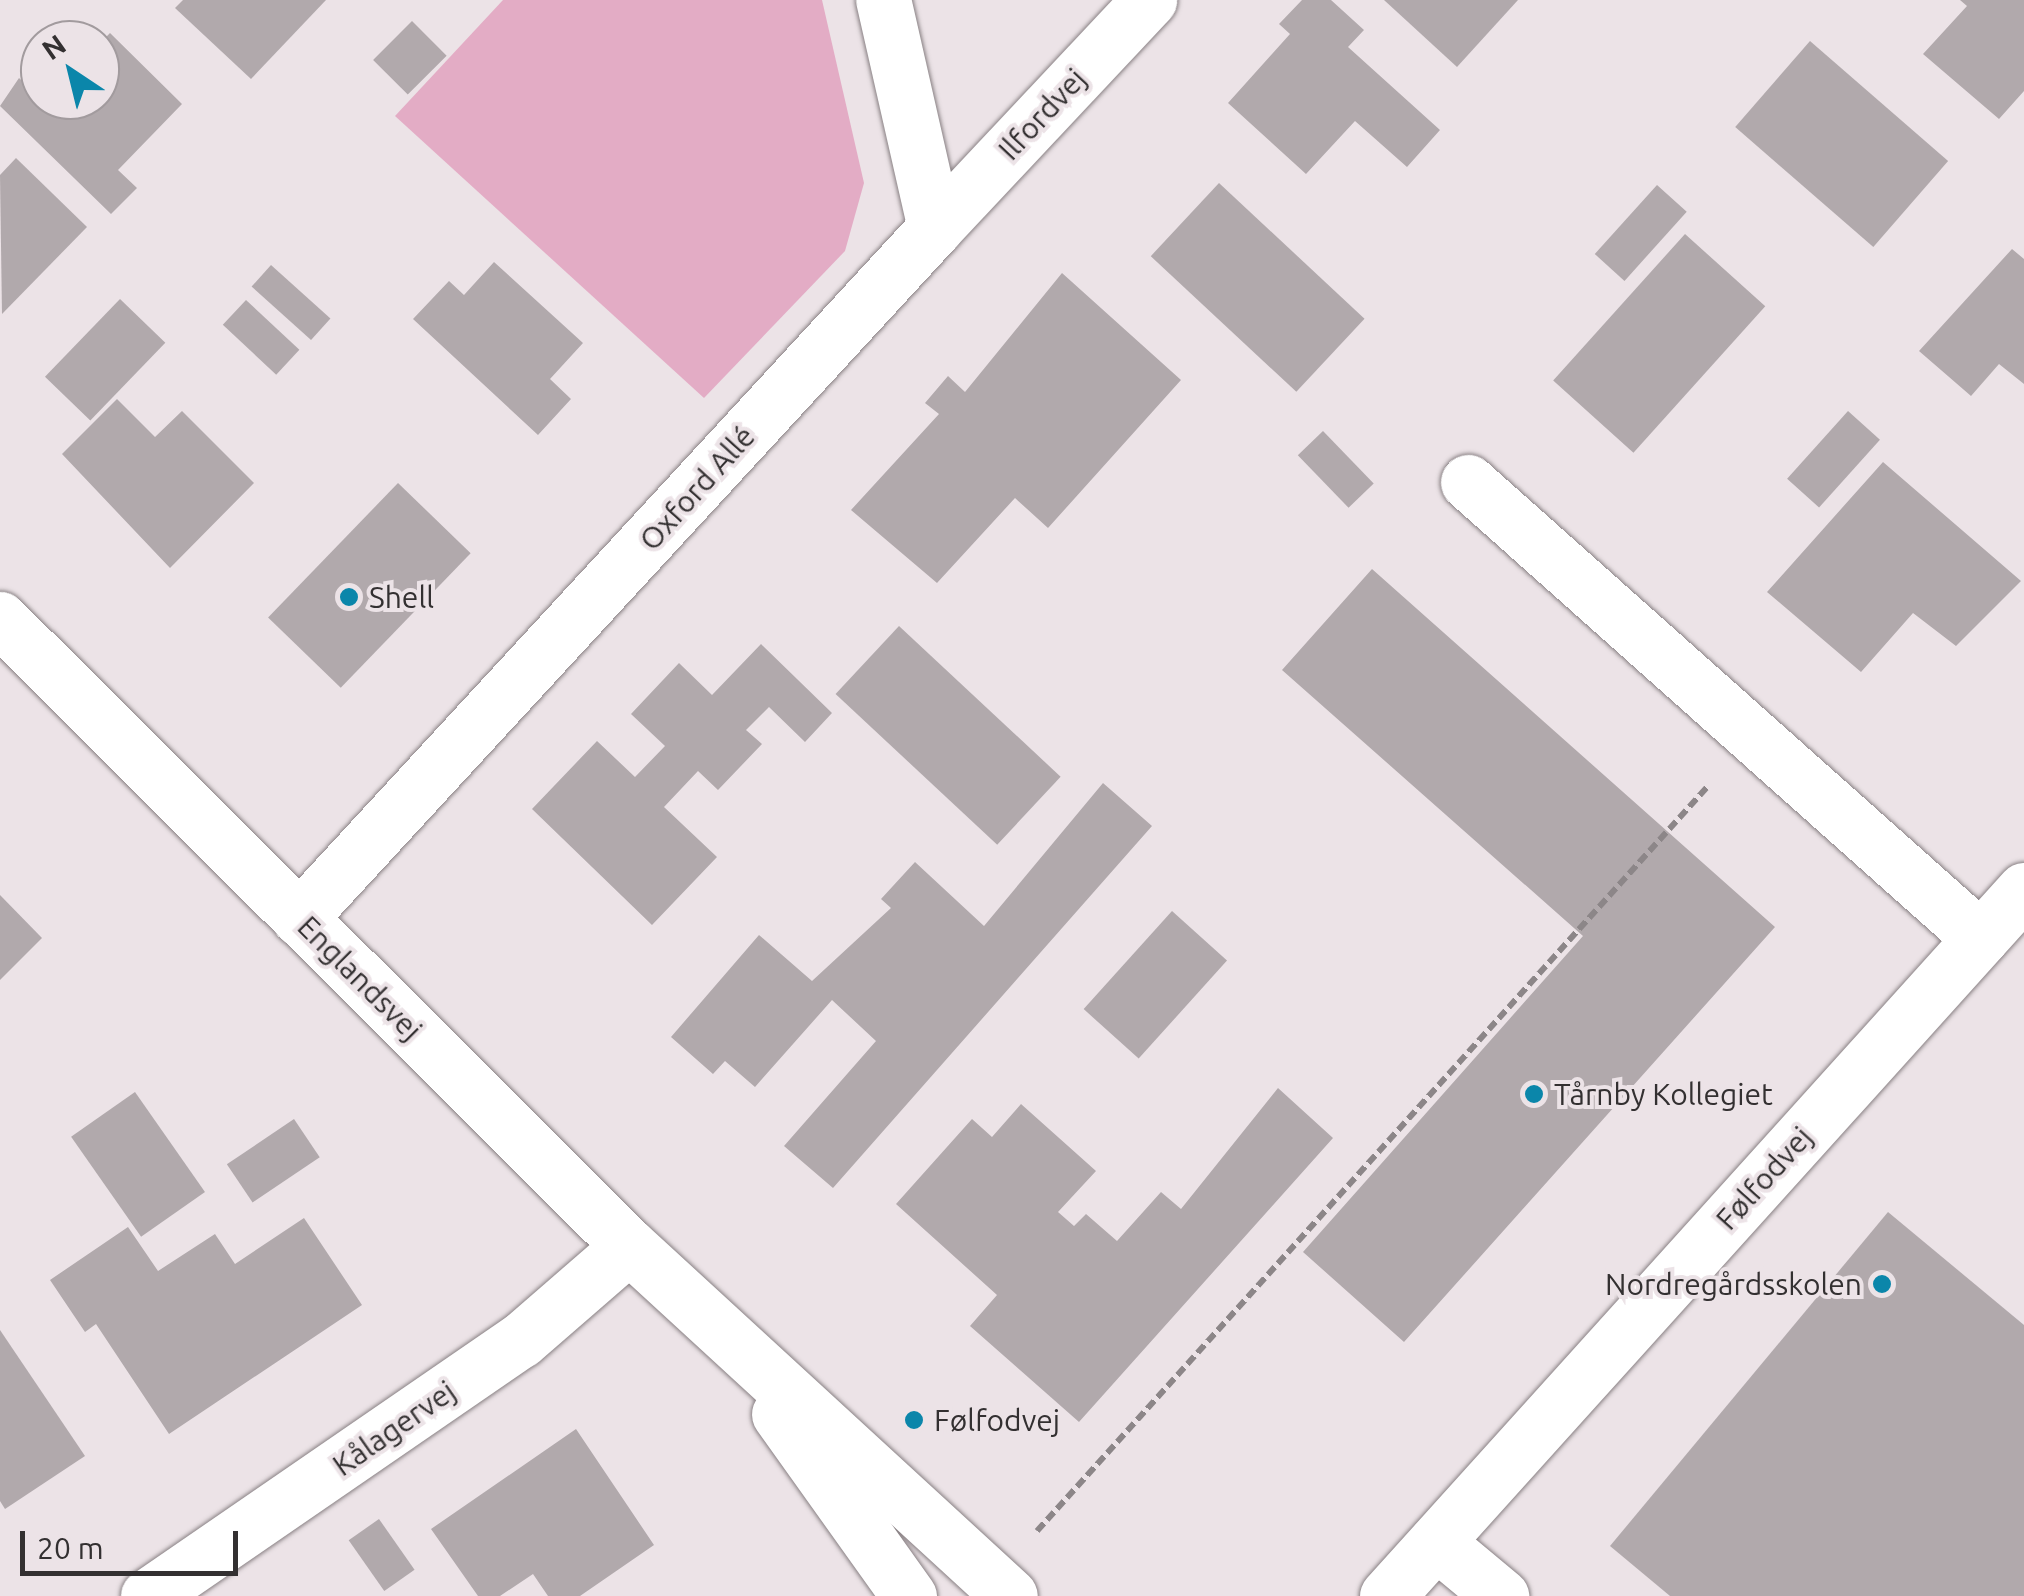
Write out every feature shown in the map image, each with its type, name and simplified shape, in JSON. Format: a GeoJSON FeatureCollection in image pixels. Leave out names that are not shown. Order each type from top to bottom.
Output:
{"type":"FeatureCollection","features":[{"type":"Feature","properties":{"kind":"street"},"geometry":{"type":"LineString","coordinates":[[884,0],[935,228]]}},
{"type":"Feature","properties":{"kind":"street","name":"Ilfordvej"},"geometry":{"type":"LineString","coordinates":[[935,228],[1149,0]]}},
{"type":"Feature","properties":{"kind":"street","name":"Oxford Allé"},"geometry":{"type":"LineString","coordinates":[[299,918],[935,228]]}},
{"type":"Feature","properties":{"kind":"street"},"geometry":{"type":"LineString","coordinates":[[1468,482],[1980,938]]}},
{"type":"Feature","properties":{"kind":"street","name":"Englandsvej"},"geometry":{"type":"LineString","coordinates":[[0,619],[628,1246],[1002,1588]]}},
{"type":"Feature","properties":{"kind":"street","name":"Følfodvej"},"geometry":{"type":"LineString","coordinates":[[1387,1596],[2024,890]]}},
{"type":"Feature","properties":{"kind":"street","name":"Kålagervej"},"geometry":{"type":"LineString","coordinates":[[148,1596],[522,1340],[628,1246]]}},
{"type":"Feature","properties":{"kind":"street","name":"Englandsvej"},"geometry":{"type":"LineString","coordinates":[[723,1333],[909,1596]]}},
{"type":"Feature","properties":{"kind":"street"},"geometry":{"type":"LineString","coordinates":[[1436,1542],[1502,1596]]}},
{"type":"Feature","properties":{"kind":"path"},"geometry":{"type":"LineString","coordinates":[[1002,1588],[1753,736]]}},
{"type":"Feature","properties":{"kind":"shaded area"},"geometry":{"type":"Polygon","coordinates":[[[503,0],[822,0],[864,183],[845,251],[704,398],[395,116],[503,0]]]}},
{"type":"Feature","properties":{"kind":"building"},"geometry":{"type":"Polygon","coordinates":[[[183,0],[326,0],[251,79],[175,8],[183,0]]]}},
{"type":"Feature","properties":{"kind":"building"},"geometry":{"type":"Polygon","coordinates":[[[1302,0],[1331,0],[1364,30],[1348,47],[1440,130],[1407,167],[1355,121],[1306,174],[1228,103],[1290,34],[1279,24],[1302,0]]]}},
{"type":"Feature","properties":{"kind":"building"},"geometry":{"type":"Polygon","coordinates":[[[1384,0],[1518,0],[1457,67],[1384,0]]]}},
{"type":"Feature","properties":{"kind":"building"},"geometry":{"type":"Polygon","coordinates":[[[1960,0],[2024,0],[2024,91],[1999,119],[1923,54],[1967,6],[1960,0]]]}},
{"type":"Feature","properties":{"kind":"building"},"geometry":{"type":"Polygon","coordinates":[[[412,21],[447,56],[408,95],[373,60],[412,21]]]}},
{"type":"Feature","properties":{"kind":"building"},"geometry":{"type":"Polygon","coordinates":[[[1810,41],[1948,161],[1873,247],[1735,127],[1810,41]]]}},
{"type":"Feature","properties":{"kind":"building"},"geometry":{"type":"Polygon","coordinates":[[[120,43],[182,104],[118,170],[137,188],[111,214],[0,106],[19,78],[20,120],[120,120],[120,43]]]}},
{"type":"Feature","properties":{"kind":"building"},"geometry":{"type":"Polygon","coordinates":[[[16,158],[87,227],[2,314],[0,175],[16,158]]]}},
{"type":"Feature","properties":{"kind":"building"},"geometry":{"type":"Polygon","coordinates":[[[1219,183],[1365,319],[1296,392],[1151,256],[1219,183]]]}},
{"type":"Feature","properties":{"kind":"building"},"geometry":{"type":"Polygon","coordinates":[[[1657,185],[1687,212],[1624,281],[1595,254],[1657,185]]]}},
{"type":"Feature","properties":{"kind":"building"},"geometry":{"type":"Polygon","coordinates":[[[1685,234],[1765,306],[1633,453],[1553,380],[1685,234]]]}},
{"type":"Feature","properties":{"kind":"building"},"geometry":{"type":"Polygon","coordinates":[[[2012,249],[2024,259],[2024,384],[1999,364],[1971,396],[1919,351],[2012,249]]]}},
{"type":"Feature","properties":{"kind":"building"},"geometry":{"type":"Polygon","coordinates":[[[494,262],[583,343],[550,379],[571,399],[538,435],[413,319],[449,281],[464,295],[494,262]]]}},
{"type":"Feature","properties":{"kind":"building"},"geometry":{"type":"Polygon","coordinates":[[[271,265],[330,319],[311,340],[252,287],[271,265]]]}},
{"type":"Feature","properties":{"kind":"building"},"geometry":{"type":"Polygon","coordinates":[[[1062,273],[1181,380],[1048,528],[1015,498],[937,583],[851,510],[939,414],[925,403],[948,376],[965,392],[1062,273]]]}},
{"type":"Feature","properties":{"kind":"building"},"geometry":{"type":"Polygon","coordinates":[[[120,299],[165,343],[90,420],[45,377],[120,299]]]}},
{"type":"Feature","properties":{"kind":"building"},"geometry":{"type":"Polygon","coordinates":[[[246,300],[299,350],[276,375],[223,325],[246,300]]]}},
{"type":"Feature","properties":{"kind":"building"},"geometry":{"type":"Polygon","coordinates":[[[117,399],[155,437],[182,411],[254,483],[170,568],[62,454],[117,399]]]}},
{"type":"Feature","properties":{"kind":"building"},"geometry":{"type":"Polygon","coordinates":[[[1848,411],[1880,440],[1819,507],[1787,479],[1848,411]]]}},
{"type":"Feature","properties":{"kind":"building"},"geometry":{"type":"Polygon","coordinates":[[[1323,431],[1374,484],[1349,508],[1298,455],[1323,431]]]}},
{"type":"Feature","properties":{"kind":"building"},"geometry":{"type":"Polygon","coordinates":[[[1883,462],[2021,581],[1956,646],[1913,613],[1861,672],[1767,592],[1883,462]]]}},
{"type":"Feature","properties":{"kind":"building"},"geometry":{"type":"Polygon","coordinates":[[[398,483],[471,553],[341,688],[268,618],[398,483]]]}},
{"type":"Feature","properties":{"kind":"building","name":"Tårnby Kollegiet"},"geometry":{"type":"Polygon","coordinates":[[[1372,569],[1775,927],[1404,1342],[1303,1252],[1583,936],[1282,670],[1372,569]]]}},
{"type":"Feature","properties":{"kind":"building"},"geometry":{"type":"Polygon","coordinates":[[[899,626],[1061,777],[997,845],[836,694],[899,626]]]}},
{"type":"Feature","properties":{"kind":"building"},"geometry":{"type":"Polygon","coordinates":[[[761,644],[832,713],[805,742],[769,707],[746,730],[762,744],[718,790],[698,771],[664,807],[717,857],[652,925],[532,809],[597,741],[635,777],[665,746],[631,714],[679,663],[712,695],[761,644]]]}},
{"type":"Feature","properties":{"kind":"building"},"geometry":{"type":"Polygon","coordinates":[[[1103,783],[1152,826],[833,1188],[784,1146],[876,1041],[832,1000],[755,1087],[725,1061],[713,1074],[671,1037],[759,935],[812,981],[891,908],[881,899],[915,862],[984,926],[1103,783]]]}},
{"type":"Feature","properties":{"kind":"building"},"geometry":{"type":"Polygon","coordinates":[[[0,895],[42,938],[0,980],[0,895]]]}},
{"type":"Feature","properties":{"kind":"building"},"geometry":{"type":"Polygon","coordinates":[[[1172,911],[1227,961],[1139,1059],[1084,1009],[1172,911]]]}},
{"type":"Feature","properties":{"kind":"building"},"geometry":{"type":"Polygon","coordinates":[[[1278,1088],[1333,1138],[1079,1422],[970,1326],[997,1295],[896,1204],[972,1119],[992,1137],[1021,1104],[1096,1171],[1058,1212],[1074,1226],[1086,1214],[1117,1241],[1161,1192],[1181,1209],[1278,1088]]]}},
{"type":"Feature","properties":{"kind":"building"},"geometry":{"type":"Polygon","coordinates":[[[135,1092],[205,1192],[141,1237],[71,1137],[135,1092]]]}},
{"type":"Feature","properties":{"kind":"building"},"geometry":{"type":"Polygon","coordinates":[[[294,1119],[320,1157],[253,1202],[227,1164],[294,1119]]]}},
{"type":"Feature","properties":{"kind":"building"},"geometry":{"type":"Polygon","coordinates":[[[1888,1212],[2024,1325],[2024,1596],[1670,1596],[1610,1546],[1888,1212]]]}},
{"type":"Feature","properties":{"kind":"building"},"geometry":{"type":"Polygon","coordinates":[[[304,1218],[362,1305],[169,1434],[96,1324],[85,1332],[50,1280],[128,1227],[158,1271],[215,1234],[235,1264],[304,1218]]]}},
{"type":"Feature","properties":{"kind":"building"},"geometry":{"type":"Polygon","coordinates":[[[0,1330],[85,1456],[5,1509],[0,1501],[0,1330]]]}},
{"type":"Feature","properties":{"kind":"building"},"geometry":{"type":"Polygon","coordinates":[[[576,1429],[654,1545],[580,1596],[548,1596],[533,1574],[500,1596],[478,1596],[431,1529],[576,1429]]]}},
{"type":"Feature","properties":{"kind":"building"},"geometry":{"type":"Polygon","coordinates":[[[379,1519],[415,1570],[384,1591],[349,1540],[379,1519]]]}},
{"type":"Feature","properties":{"kind":"place","name":"Shell"},"geometry":{"type":"Point","coordinates":[349,597]}},
{"type":"Feature","properties":{"kind":"place","name":"Tårnby Kollegiet"},"geometry":{"type":"Point","coordinates":[1534,1094]}},
{"type":"Feature","properties":{"kind":"place","name":"Nordregårdsskolen"},"geometry":{"type":"Point","coordinates":[1882,1284]}},
{"type":"Feature","properties":{"kind":"place","name":"Følfodvej"},"geometry":{"type":"Point","coordinates":[914,1420]}}]}
